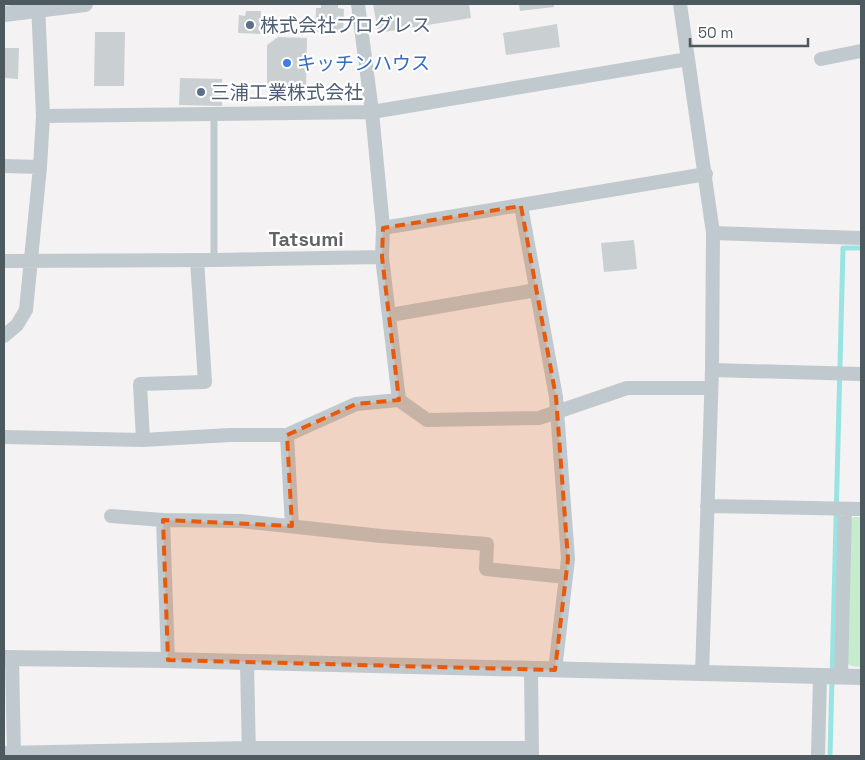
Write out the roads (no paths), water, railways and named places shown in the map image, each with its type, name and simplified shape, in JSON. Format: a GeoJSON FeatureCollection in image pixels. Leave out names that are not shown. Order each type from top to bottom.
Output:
{"type":"FeatureCollection","features":[{"type":"Feature","properties":{"kind":"street"},"geometry":{"type":"LineString","coordinates":[[4,14],[38,7],[85,4]]}},
{"type":"Feature","properties":{"kind":"street"},"geometry":{"type":"LineString","coordinates":[[358,4],[372,112],[383,228],[382,257],[399,400]]}},
{"type":"Feature","properties":{"kind":"street"},"geometry":{"type":"LineString","coordinates":[[680,4],[714,233],[712,370],[702,674]]}},
{"type":"Feature","properties":{"kind":"street"},"geometry":{"type":"LineString","coordinates":[[4,336],[17,325],[26,310],[43,116],[38,7]]}},
{"type":"Feature","properties":{"kind":"street"},"geometry":{"type":"LineString","coordinates":[[821,59],[861,51]]}},
{"type":"Feature","properties":{"kind":"street"},"geometry":{"type":"LineString","coordinates":[[43,116],[372,112],[688,59]]}},
{"type":"Feature","properties":{"kind":"street"},"geometry":{"type":"LineString","coordinates":[[4,166],[40,167]]}},
{"type":"Feature","properties":{"kind":"street"},"geometry":{"type":"LineString","coordinates":[[383,228],[706,174]]}},
{"type":"Feature","properties":{"kind":"street"},"geometry":{"type":"LineString","coordinates":[[522,206],[556,397],[568,559],[555,670]]}},
{"type":"Feature","properties":{"kind":"street"},"geometry":{"type":"LineString","coordinates":[[714,233],[861,238]]}},
{"type":"Feature","properties":{"kind":"street"},"geometry":{"type":"LineString","coordinates":[[4,262],[382,257]]}},
{"type":"Feature","properties":{"kind":"street"},"geometry":{"type":"LineString","coordinates":[[143,440],[140,384],[205,382],[197,260]]}},
{"type":"Feature","properties":{"kind":"street"},"geometry":{"type":"LineString","coordinates":[[390,314],[536,290]]}},
{"type":"Feature","properties":{"kind":"street"},"geometry":{"type":"LineString","coordinates":[[712,370],[861,374]]}},
{"type":"Feature","properties":{"kind":"street"},"geometry":{"type":"LineString","coordinates":[[4,436],[143,440],[230,435],[286,435],[356,404],[399,400],[427,420],[539,418],[627,388],[711,388]]}},
{"type":"Feature","properties":{"kind":"street"},"geometry":{"type":"LineString","coordinates":[[286,435],[292,526]]}},
{"type":"Feature","properties":{"kind":"street"},"geometry":{"type":"LineString","coordinates":[[708,506],[861,509]]}},
{"type":"Feature","properties":{"kind":"street"},"geometry":{"type":"LineString","coordinates":[[818,756],[831,677],[839,509]]}},
{"type":"Feature","properties":{"kind":"street"},"geometry":{"type":"LineString","coordinates":[[110,516],[163,520],[241,521],[382,536],[487,544],[486,570],[566,577]]}},
{"type":"Feature","properties":{"kind":"street"},"geometry":{"type":"LineString","coordinates":[[163,520],[168,660]]}},
{"type":"Feature","properties":{"kind":"street"},"geometry":{"type":"LineString","coordinates":[[531,670],[532,752],[10,754],[8,659],[168,660],[861,677]]}},
{"type":"Feature","properties":{"kind":"street"},"geometry":{"type":"LineString","coordinates":[[247,663],[249,752]]}},
{"type":"Feature","properties":{"kind":"lane"},"geometry":{"type":"LineString","coordinates":[[214,114],[214,260]]}},
{"type":"Feature","properties":{"kind":"waterway"},"geometry":{"type":"LineString","coordinates":[[830,756],[843,248],[861,248]]}},
{"type":"Feature","properties":{"kind":"place","name":"株式会社プログレス"},"geometry":{"type":"Point","coordinates":[250,25]}},
{"type":"Feature","properties":{"kind":"place","name":"キッチンハウス"},"geometry":{"type":"Point","coordinates":[287,63]}},
{"type":"Feature","properties":{"kind":"place","name":"三浦工業株式会社"},"geometry":{"type":"Point","coordinates":[201,92]}},
{"type":"Feature","properties":{"kind":"district","name":"Tatsumi"},"geometry":{"type":"Point","coordinates":[306,239]}}]}
